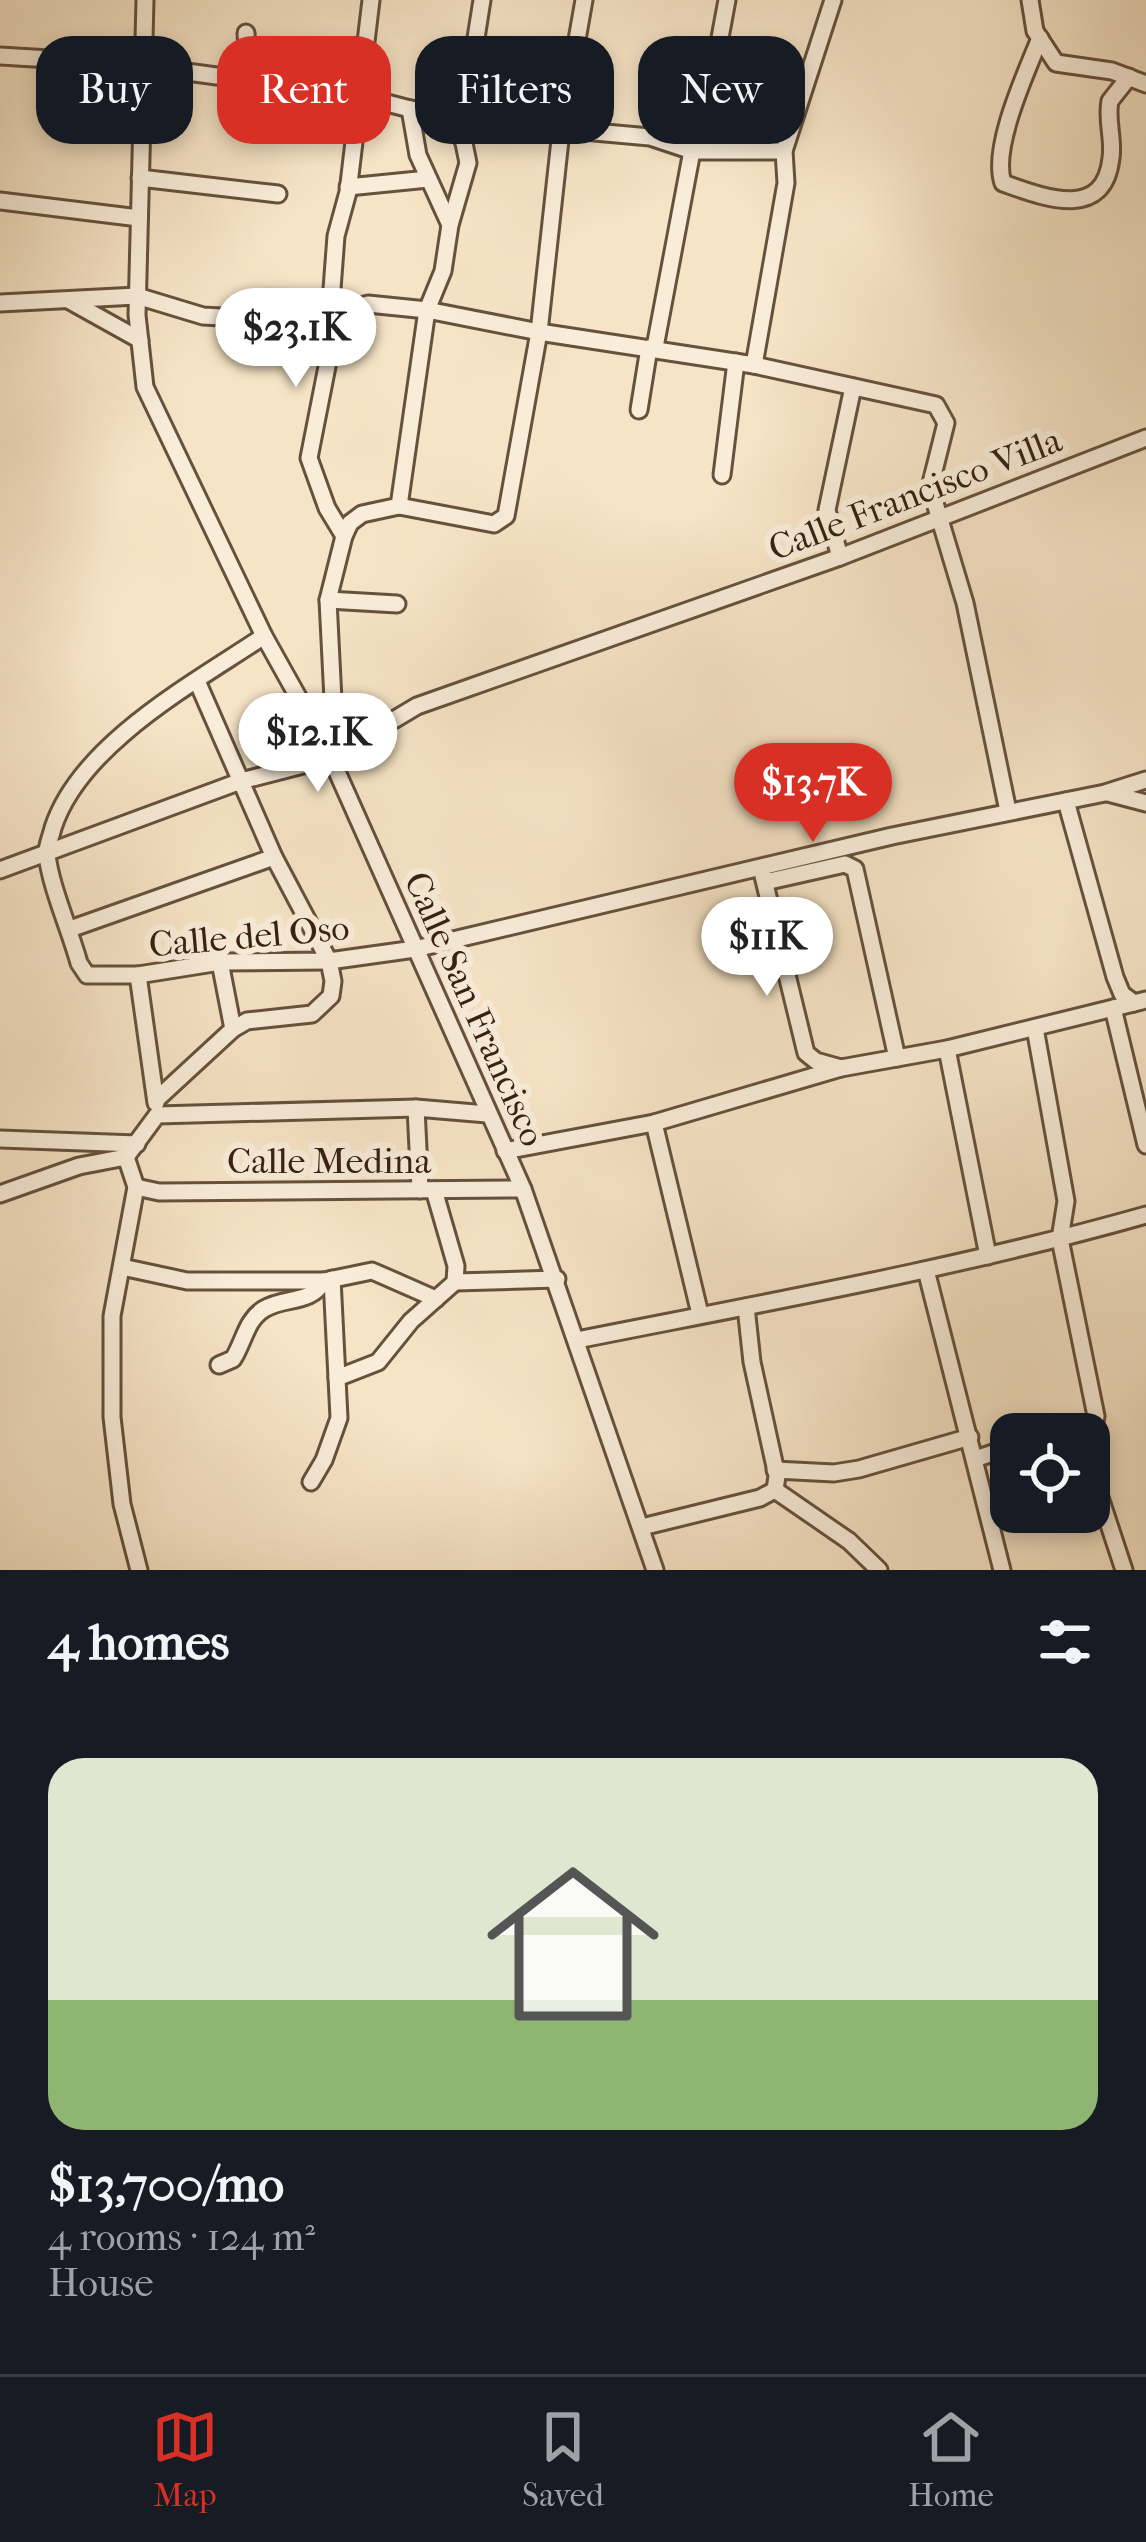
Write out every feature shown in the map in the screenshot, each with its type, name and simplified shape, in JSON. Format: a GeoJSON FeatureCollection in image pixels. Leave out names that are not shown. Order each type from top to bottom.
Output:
{"type":"FeatureCollection","features":[{"type":"Feature","properties":{"kind":"street","name":"Calle San Francisco"},"geometry":{"type":"LineString","coordinates":[[144,36],[145,0]]}},
{"type":"Feature","properties":{"kind":"street"},"geometry":{"type":"LineString","coordinates":[[365,36],[371,0]]}},
{"type":"Feature","properties":{"kind":"street"},"geometry":{"type":"LineString","coordinates":[[476,36],[482,0]]}},
{"type":"Feature","properties":{"kind":"street"},"geometry":{"type":"LineString","coordinates":[[578,36],[584,0]]}},
{"type":"Feature","properties":{"kind":"street"},"geometry":{"type":"LineString","coordinates":[[720,36],[727,0]]}},
{"type":"Feature","properties":{"kind":"street"},"geometry":{"type":"LineString","coordinates":[[754,365],[787,184],[784,151],[833,0]]}},
{"type":"Feature","properties":{"kind":"street"},"geometry":{"type":"LineString","coordinates":[[1030,0],[1040,38],[1062,66],[1108,70],[1146,84]]}},
{"type":"Feature","properties":{"kind":"street"},"geometry":{"type":"LineString","coordinates":[[1040,38],[1006,134],[999,168],[1003,184],[1053,200],[1090,196],[1106,182],[1110,101],[1129,77]]}},
{"type":"Feature","properties":{"kind":"street"},"geometry":{"type":"LineString","coordinates":[[0,56],[36,58]]}},
{"type":"Feature","properties":{"kind":"street"},"geometry":{"type":"LineString","coordinates":[[391,104],[415,109]]}},
{"type":"Feature","properties":{"kind":"street"},"geometry":{"type":"LineString","coordinates":[[410,109],[418,155],[450,225]]}},
{"type":"Feature","properties":{"kind":"street"},"geometry":{"type":"LineString","coordinates":[[614,135],[650,137],[692,151],[784,151]]}},
{"type":"Feature","properties":{"kind":"street","name":"Calle San Francisco"},"geometry":{"type":"LineString","coordinates":[[141,144],[137,296],[145,386],[264,636],[328,752],[523,1189],[655,1570]]}},
{"type":"Feature","properties":{"kind":"street"},"geometry":{"type":"LineString","coordinates":[[344,536],[326,508],[309,458],[334,331],[336,236],[348,188],[352,144]]}},
{"type":"Feature","properties":{"kind":"street"},"geometry":{"type":"LineString","coordinates":[[399,506],[428,310],[443,271],[468,163],[464,144]]}},
{"type":"Feature","properties":{"kind":"street"},"geometry":{"type":"LineString","coordinates":[[328,752],[334,720],[328,600],[350,523],[362,514],[399,506],[494,524],[506,516],[539,332],[560,144]]}},
{"type":"Feature","properties":{"kind":"street"},"geometry":{"type":"LineString","coordinates":[[639,410],[692,151]]}},
{"type":"Feature","properties":{"kind":"street"},"geometry":{"type":"LineString","coordinates":[[140,178],[278,194]]}},
{"type":"Feature","properties":{"kind":"street"},"geometry":{"type":"LineString","coordinates":[[348,188],[428,179]]}},
{"type":"Feature","properties":{"kind":"street"},"geometry":{"type":"LineString","coordinates":[[0,201],[139,218]]}},
{"type":"Feature","properties":{"kind":"street"},"geometry":{"type":"LineString","coordinates":[[0,303],[137,296],[203,316],[307,322],[368,304],[428,310],[754,365],[929,403],[945,415],[931,483],[938,521],[965,603],[1008,811]]}},
{"type":"Feature","properties":{"kind":"street"},"geometry":{"type":"LineString","coordinates":[[67,299],[140,340]]}},
{"type":"Feature","properties":{"kind":"street"},"geometry":{"type":"LineString","coordinates":[[722,475],[736,362]]}},
{"type":"Feature","properties":{"kind":"street"},"geometry":{"type":"LineString","coordinates":[[839,557],[827,509],[853,387]]}},
{"type":"Feature","properties":{"kind":"street","name":"Calle Francisco Villa"},"geometry":{"type":"LineString","coordinates":[[0,870],[328,752],[417,706],[938,521],[983,499],[1146,438]]}},
{"type":"Feature","properties":{"kind":"street"},"geometry":{"type":"LineString","coordinates":[[328,600],[397,604]]}},
{"type":"Feature","properties":{"kind":"street"},"geometry":{"type":"LineString","coordinates":[[264,636],[197,681],[92,765],[58,815],[46,852],[70,928],[274,856]]}},
{"type":"Feature","properties":{"kind":"street"},"geometry":{"type":"LineString","coordinates":[[139,1570],[122,1504],[112,1417],[112,1316],[136,1187],[132,1150],[157,1107],[233,1029],[247,1021],[295,1019],[323,1006],[334,981],[329,961],[274,856],[197,681]]}},
{"type":"Feature","properties":{"kind":"street"},"geometry":{"type":"LineString","coordinates":[[763,875],[1146,780]]}},
{"type":"Feature","properties":{"kind":"street"},"geometry":{"type":"LineString","coordinates":[[1105,793],[1146,803]]}},
{"type":"Feature","properties":{"kind":"street"},"geometry":{"type":"LineString","coordinates":[[1066,801],[1115,977],[1122,994],[1140,1002]]}},
{"type":"Feature","properties":{"kind":"street"},"geometry":{"type":"LineString","coordinates":[[763,875],[845,863],[855,869],[897,1058]]}},
{"type":"Feature","properties":{"kind":"street"},"geometry":{"type":"LineString","coordinates":[[763,875],[806,1053],[815,1061],[842,1068]]}},
{"type":"Feature","properties":{"kind":"street","name":"Calle del Oso"},"geometry":{"type":"LineString","coordinates":[[70,928],[87,975],[139,975],[220,962],[329,961],[415,949],[763,875]]}},
{"type":"Feature","properties":{"kind":"street"},"geometry":{"type":"LineString","coordinates":[[220,962],[233,1029]]}},
{"type":"Feature","properties":{"kind":"street"},"geometry":{"type":"LineString","coordinates":[[139,975],[157,1107]]}},
{"type":"Feature","properties":{"kind":"street"},"geometry":{"type":"LineString","coordinates":[[505,1150],[654,1123],[842,1068],[947,1049],[1140,1002]]}},
{"type":"Feature","properties":{"kind":"street"},"geometry":{"type":"LineString","coordinates":[[1113,1008],[1146,1145]]}},
{"type":"Feature","properties":{"kind":"street"},"geometry":{"type":"LineString","coordinates":[[1035,1028],[1066,1201],[1060,1238],[1096,1416],[1089,1464],[1124,1570]]}},
{"type":"Feature","properties":{"kind":"street"},"geometry":{"type":"LineString","coordinates":[[947,1049],[988,1256]]}},
{"type":"Feature","properties":{"kind":"street"},"geometry":{"type":"LineString","coordinates":[[157,1107],[416,1108],[487,1114]]}},
{"type":"Feature","properties":{"kind":"street"},"geometry":{"type":"LineString","coordinates":[[416,1108],[427,1190],[456,1266],[455,1282]]}},
{"type":"Feature","properties":{"kind":"street"},"geometry":{"type":"LineString","coordinates":[[654,1123],[700,1314]]}},
{"type":"Feature","properties":{"kind":"street"},"geometry":{"type":"LineString","coordinates":[[0,1139],[106,1143],[132,1150]]}},
{"type":"Feature","properties":{"kind":"street"},"geometry":{"type":"LineString","coordinates":[[105,1161],[106,1143]]}},
{"type":"Feature","properties":{"kind":"street"},"geometry":{"type":"LineString","coordinates":[[0,1194],[132,1150]]}},
{"type":"Feature","properties":{"kind":"street","name":"Calle Medina"},"geometry":{"type":"LineString","coordinates":[[136,1187],[159,1192],[523,1189]]}},
{"type":"Feature","properties":{"kind":"street"},"geometry":{"type":"LineString","coordinates":[[578,1340],[926,1270],[1146,1215]]}},
{"type":"Feature","properties":{"kind":"street"},"geometry":{"type":"LineString","coordinates":[[122,1267],[187,1281],[328,1280],[372,1271],[436,1299]]}},
{"type":"Feature","properties":{"kind":"street"},"geometry":{"type":"LineString","coordinates":[[926,1270],[1002,1570]]}},
{"type":"Feature","properties":{"kind":"street"},"geometry":{"type":"LineString","coordinates":[[338,1378],[378,1362],[411,1321],[455,1282],[557,1279]]}},
{"type":"Feature","properties":{"kind":"street"},"geometry":{"type":"LineString","coordinates":[[219,1365],[233,1359],[250,1322],[264,1308],[304,1299],[328,1280]]}},
{"type":"Feature","properties":{"kind":"street"},"geometry":{"type":"LineString","coordinates":[[311,1483],[339,1418],[328,1280]]}},
{"type":"Feature","properties":{"kind":"street"},"geometry":{"type":"LineString","coordinates":[[746,1307],[775,1490]]}},
{"type":"Feature","properties":{"kind":"street"},"geometry":{"type":"LineString","coordinates":[[775,1469],[834,1473],[859,1469],[970,1437]]}},
{"type":"Feature","properties":{"kind":"street"},"geometry":{"type":"LineString","coordinates":[[975,1459],[990,1454]]}},
{"type":"Feature","properties":{"kind":"street"},"geometry":{"type":"LineString","coordinates":[[642,1527],[760,1498],[775,1490]]}},
{"type":"Feature","properties":{"kind":"street"},"geometry":{"type":"LineString","coordinates":[[775,1490],[849,1541],[879,1570]]}}]}
